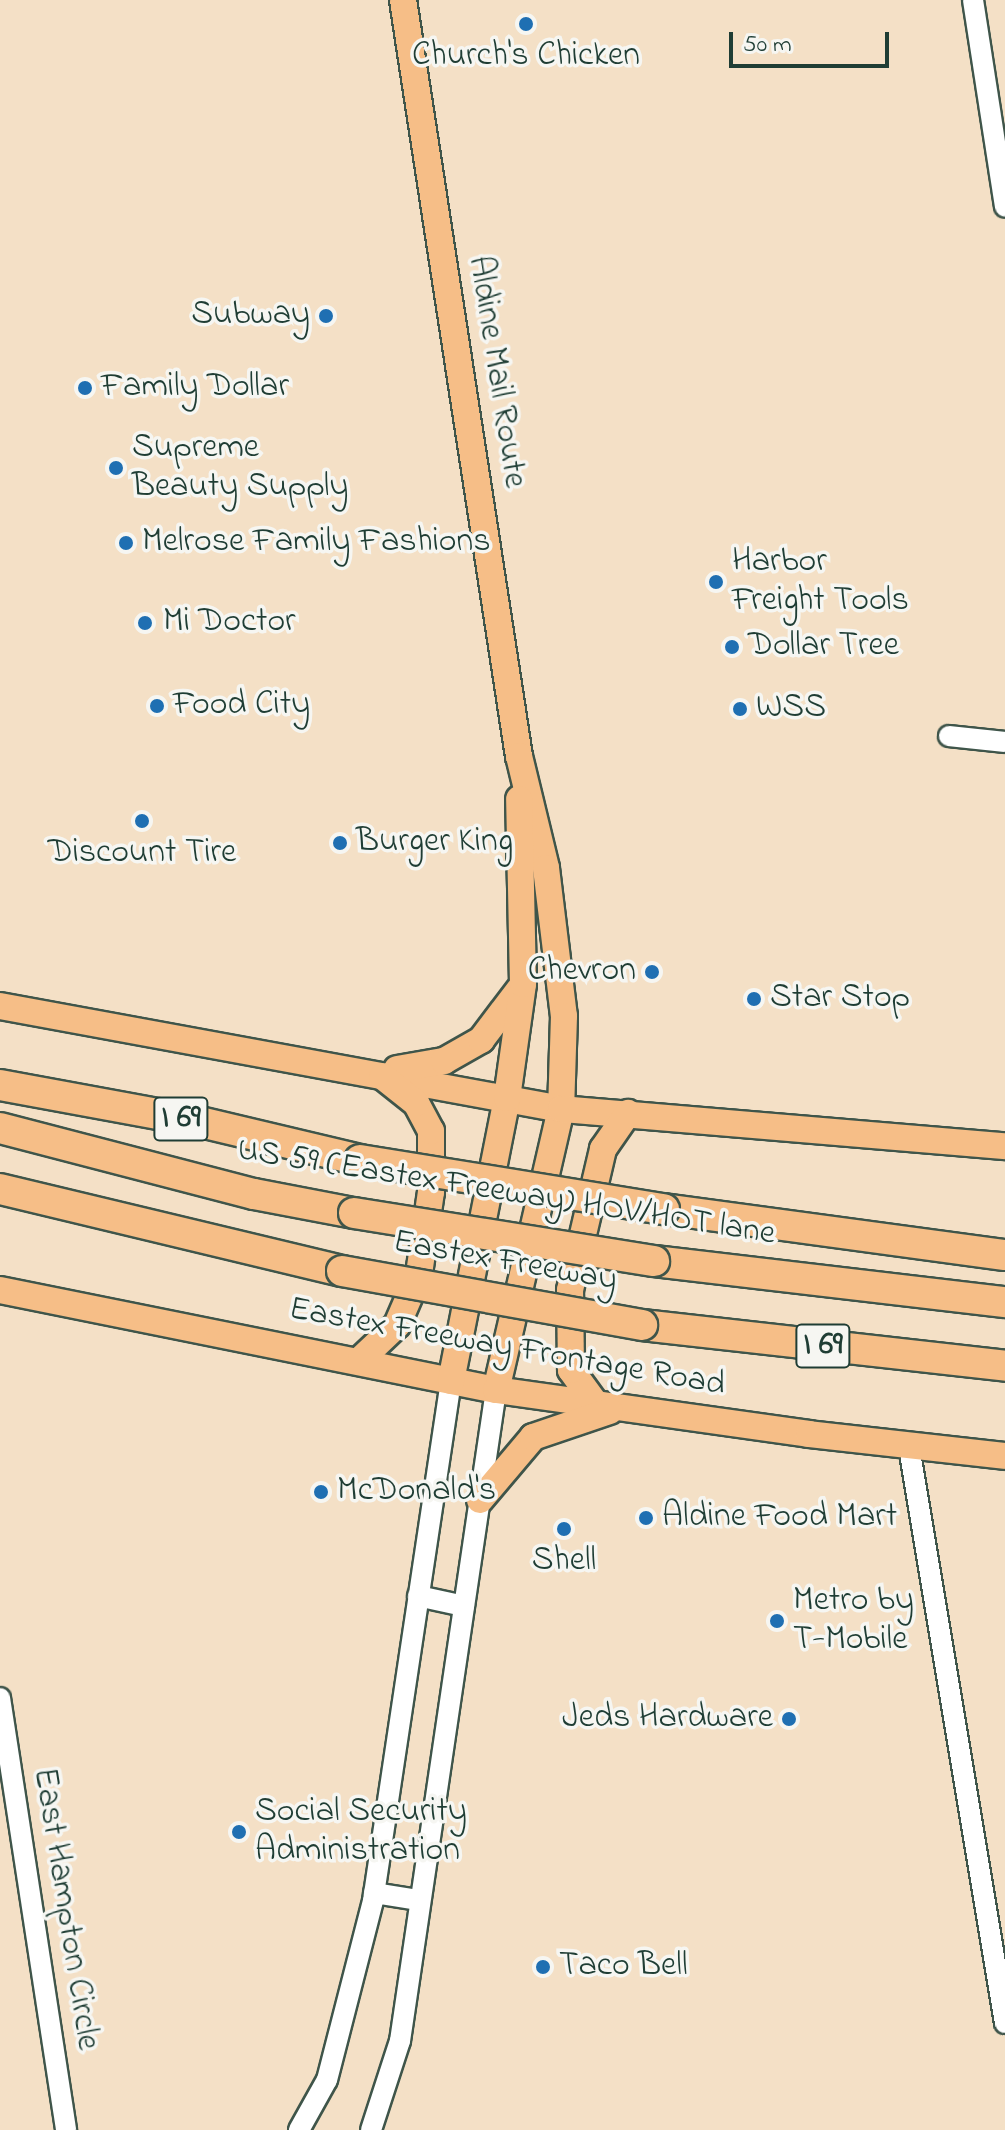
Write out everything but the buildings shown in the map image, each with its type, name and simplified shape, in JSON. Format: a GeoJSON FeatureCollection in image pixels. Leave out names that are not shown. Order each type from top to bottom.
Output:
{"type":"FeatureCollection","features":[{"type":"Feature","properties":{"kind":"highway","name":"I 69"},"geometry":{"type":"LineString","coordinates":[[0,1085],[196,1121],[360,1160],[664,1209],[1005,1255]]}},
{"type":"Feature","properties":{"kind":"highway","name":"US 59 (Eastex Freeway) HOV/HOT lane"},"geometry":{"type":"LineString","coordinates":[[0,1128],[254,1194],[354,1213],[654,1261],[1005,1302]]}},
{"type":"Feature","properties":{"kind":"highway","name":"Eastex Freeway"},"geometry":{"type":"LineString","coordinates":[[0,1189],[342,1271],[642,1325],[1005,1366]]}},
{"type":"Feature","properties":{"kind":"main road","name":"Aldine Mail Route"},"geometry":{"type":"LineString","coordinates":[[403,0],[519,756],[554,922],[564,1016],[561,1109],[496,1390]]}},
{"type":"Feature","properties":{"kind":"main road","name":"Aldine Mail Route"},"geometry":{"type":"LineString","coordinates":[[451,1381],[507,1098],[523,984],[519,756]]}},
{"type":"Feature","properties":{"kind":"main road"},"geometry":{"type":"LineString","coordinates":[[378,1072],[444,1061],[481,1040],[523,984]]}},
{"type":"Feature","properties":{"kind":"main road"},"geometry":{"type":"LineString","coordinates":[[0,1006],[378,1072],[561,1109],[628,1113],[767,1129],[1005,1146]]}},
{"type":"Feature","properties":{"kind":"main road"},"geometry":{"type":"LineString","coordinates":[[361,1359],[397,1325],[419,1274],[431,1192],[431,1131],[416,1103],[378,1072]]}},
{"type":"Feature","properties":{"kind":"main road"},"geometry":{"type":"LineString","coordinates":[[595,1403],[571,1370],[570,1290],[603,1149],[628,1113]]}},
{"type":"Feature","properties":{"kind":"main road","name":"Eastex Freeway Frontage Road"},"geometry":{"type":"LineString","coordinates":[[0,1290],[361,1359],[496,1390],[909,1447],[1005,1456]]}},
{"type":"Feature","properties":{"kind":"main road"},"geometry":{"type":"LineString","coordinates":[[480,1500],[533,1437],[561,1423],[623,1407]]}},
{"type":"Feature","properties":{"kind":"street"},"geometry":{"type":"LineString","coordinates":[[973,0],[1005,207]]}},
{"type":"Feature","properties":{"kind":"street"},"geometry":{"type":"LineString","coordinates":[[949,736],[1005,742]]}},
{"type":"Feature","properties":{"kind":"street"},"geometry":{"type":"LineString","coordinates":[[299,2130],[327,2080],[374,1893],[451,1381]]}},
{"type":"Feature","properties":{"kind":"street"},"geometry":{"type":"LineString","coordinates":[[371,2130],[400,2041],[418,1900],[496,1390]]}},
{"type":"Feature","properties":{"kind":"street"},"geometry":{"type":"LineString","coordinates":[[909,1447],[1005,2023]]}},
{"type":"Feature","properties":{"kind":"street"},"geometry":{"type":"LineString","coordinates":[[418,1596],[464,1606]]}},
{"type":"Feature","properties":{"kind":"street","name":"East Hampton Circle"},"geometry":{"type":"LineString","coordinates":[[0,1698],[66,2130]]}},
{"type":"Feature","properties":{"kind":"street"},"geometry":{"type":"LineString","coordinates":[[374,1893],[418,1900]]}},
{"type":"Feature","properties":{"kind":"place","name":"Church's Chicken"},"geometry":{"type":"Point","coordinates":[526,24]}},
{"type":"Feature","properties":{"kind":"place","name":"Subway"},"geometry":{"type":"Point","coordinates":[326,316]}},
{"type":"Feature","properties":{"kind":"place","name":"Family Dollar"},"geometry":{"type":"Point","coordinates":[85,388]}},
{"type":"Feature","properties":{"kind":"place","name":"Supreme Beauty Supply"},"geometry":{"type":"Point","coordinates":[116,468]}},
{"type":"Feature","properties":{"kind":"place","name":"Melrose Family Fashions"},"geometry":{"type":"Point","coordinates":[126,543]}},
{"type":"Feature","properties":{"kind":"place","name":"Harbor Freight Tools"},"geometry":{"type":"Point","coordinates":[716,582]}},
{"type":"Feature","properties":{"kind":"place","name":"Mi Doctor"},"geometry":{"type":"Point","coordinates":[145,623]}},
{"type":"Feature","properties":{"kind":"place","name":"Dollar Tree"},"geometry":{"type":"Point","coordinates":[732,647]}},
{"type":"Feature","properties":{"kind":"place","name":"Food City"},"geometry":{"type":"Point","coordinates":[157,706]}},
{"type":"Feature","properties":{"kind":"place","name":"WSS"},"geometry":{"type":"Point","coordinates":[740,709]}},
{"type":"Feature","properties":{"kind":"place","name":"Discount Tire"},"geometry":{"type":"Point","coordinates":[142,821]}},
{"type":"Feature","properties":{"kind":"place","name":"Burger King"},"geometry":{"type":"Point","coordinates":[340,843]}},
{"type":"Feature","properties":{"kind":"place","name":"Chevron"},"geometry":{"type":"Point","coordinates":[652,972]}},
{"type":"Feature","properties":{"kind":"place","name":"Star Stop"},"geometry":{"type":"Point","coordinates":[754,999]}},
{"type":"Feature","properties":{"kind":"place","name":"McDonald's"},"geometry":{"type":"Point","coordinates":[321,1492]}},
{"type":"Feature","properties":{"kind":"place","name":"Aldine Food Mart"},"geometry":{"type":"Point","coordinates":[646,1518]}},
{"type":"Feature","properties":{"kind":"place","name":"Shell"},"geometry":{"type":"Point","coordinates":[564,1529]}},
{"type":"Feature","properties":{"kind":"place","name":"Metro by T-Mobile"},"geometry":{"type":"Point","coordinates":[777,1621]}},
{"type":"Feature","properties":{"kind":"place","name":"Jeds Hardware"},"geometry":{"type":"Point","coordinates":[789,1719]}},
{"type":"Feature","properties":{"kind":"place","name":"Social Security Administration"},"geometry":{"type":"Point","coordinates":[239,1832]}},
{"type":"Feature","properties":{"kind":"place","name":"Taco Bell"},"geometry":{"type":"Point","coordinates":[543,1967]}}]}
